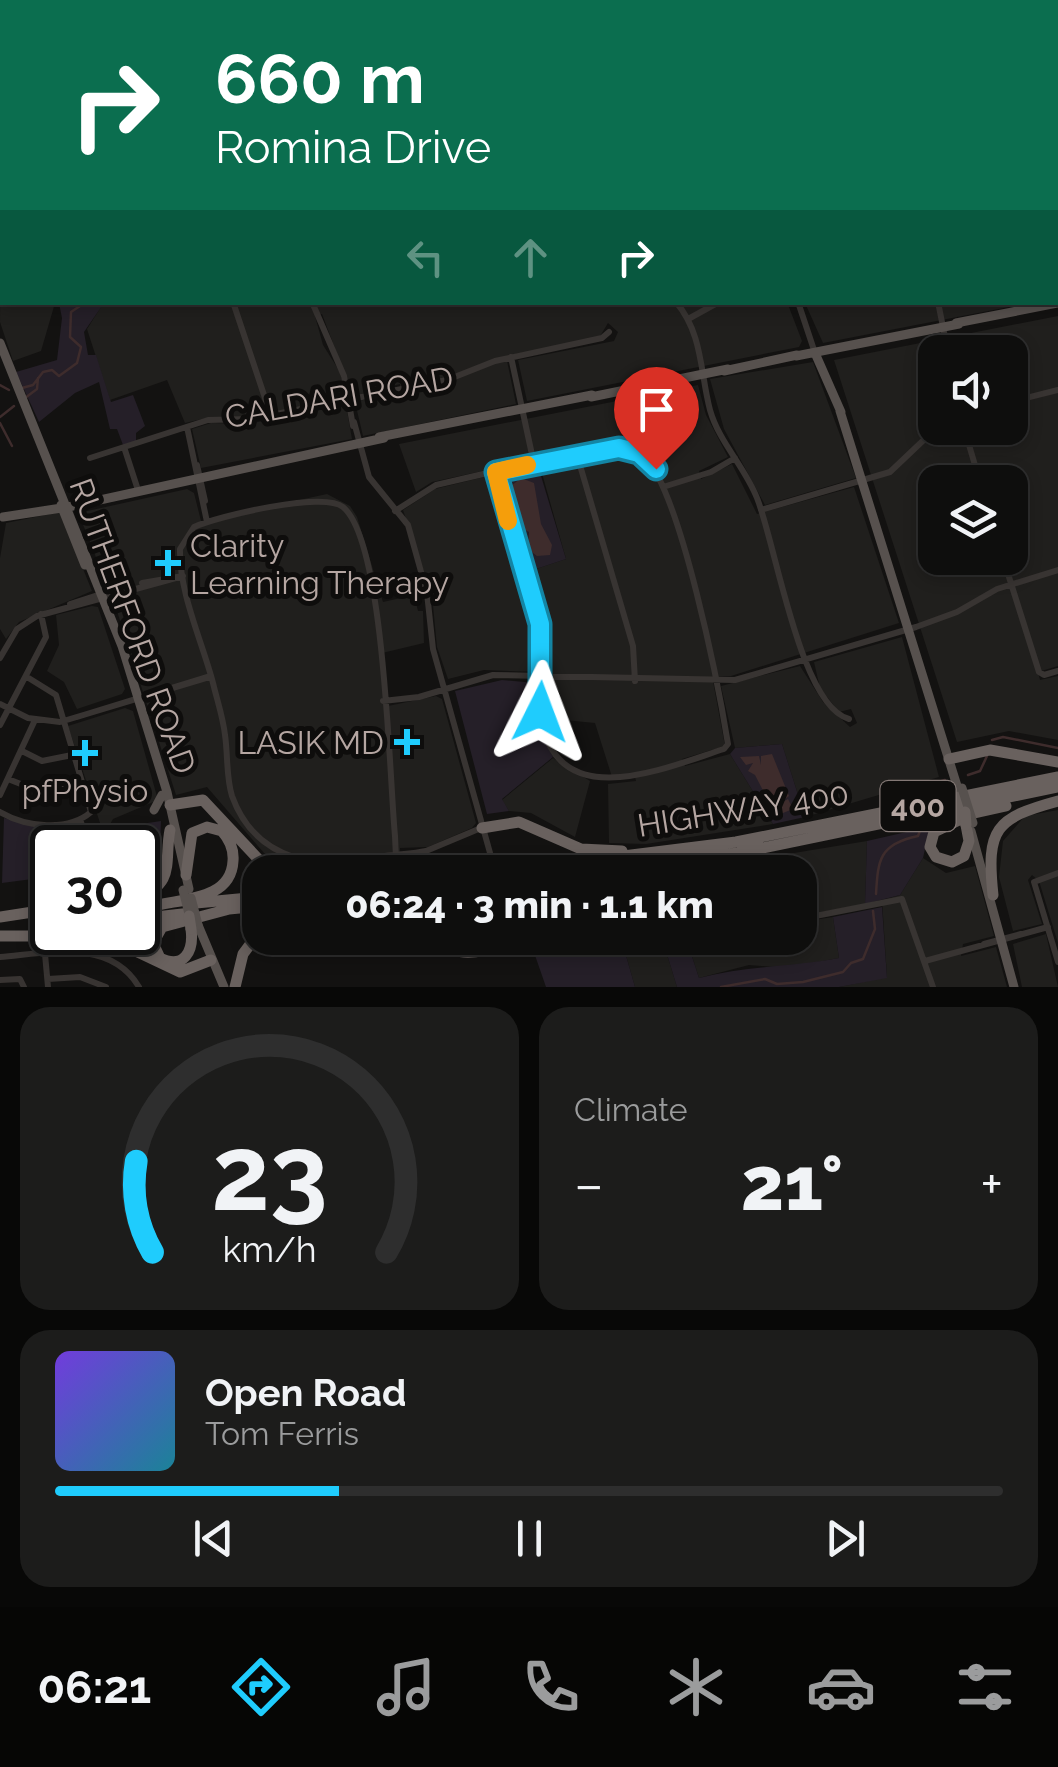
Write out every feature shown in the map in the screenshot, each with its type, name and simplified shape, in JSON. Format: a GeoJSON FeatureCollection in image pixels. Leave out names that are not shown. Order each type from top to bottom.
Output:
{"type":"FeatureCollection","features":[{"type":"Feature","properties":{"kind":"highway"},"geometry":{"type":"LineString","coordinates":[[950,758],[990,750],[1058,762]]}},
{"type":"Feature","properties":{"kind":"highway","name":"HIGHWAY 400"},"geometry":{"type":"LineString","coordinates":[[625,855],[820,827],[1058,776]]}},
{"type":"Feature","properties":{"kind":"highway","name":"HIGHWAY 400"},"geometry":{"type":"LineString","coordinates":[[723,855],[1058,787]]}},
{"type":"Feature","properties":{"kind":"highway"},"geometry":{"type":"LineString","coordinates":[[819,838],[969,819],[1058,798]]}},
{"type":"Feature","properties":{"kind":"highway"},"geometry":{"type":"LineString","coordinates":[[994,895],[990,851],[1000,826],[1017,813],[1058,798]]}},
{"type":"Feature","properties":{"kind":"highway"},"geometry":{"type":"LineString","coordinates":[[163,805],[203,800],[255,855]]}},
{"type":"Feature","properties":{"kind":"highway"},"geometry":{"type":"LineString","coordinates":[[484,831],[524,823],[582,850],[676,850]]}},
{"type":"Feature","properties":{"kind":"highway"},"geometry":{"type":"LineString","coordinates":[[160,904],[208,894],[225,883],[232,872],[233,852],[222,831],[207,826],[192,833],[186,875]]}},
{"type":"Feature","properties":{"kind":"highway"},"geometry":{"type":"LineString","coordinates":[[160,883],[167,875],[170,830]]}},
{"type":"Feature","properties":{"kind":"highway"},"geometry":{"type":"LineString","coordinates":[[160,906],[242,899]]}},
{"type":"Feature","properties":{"kind":"highway"},"geometry":{"type":"LineString","coordinates":[[160,916],[242,907]]}},
{"type":"Feature","properties":{"kind":"highway"},"geometry":{"type":"LineString","coordinates":[[193,924],[192,948],[185,958],[176,962],[160,958],[154,943],[162,928],[234,908]]}},
{"type":"Feature","properties":{"kind":"highway"},"geometry":{"type":"LineString","coordinates":[[0,920],[30,914]]}},
{"type":"Feature","properties":{"kind":"highway"},"geometry":{"type":"LineString","coordinates":[[0,920],[30,918]]}},
{"type":"Feature","properties":{"kind":"highway"},"geometry":{"type":"LineString","coordinates":[[0,934],[30,931]]}},
{"type":"Feature","properties":{"kind":"highway"},"geometry":{"type":"LineString","coordinates":[[0,934],[86,934],[124,944],[172,970],[209,961]]}},
{"type":"Feature","properties":{"kind":"highway"},"geometry":{"type":"LineString","coordinates":[[236,987],[243,955]]}},
{"type":"Feature","properties":{"kind":"main road"},"geometry":{"type":"LineString","coordinates":[[2,517],[522,409],[1056,306]]}},
{"type":"Feature","properties":{"kind":"main road","name":"RUTHERFORD ROAD"},"geometry":{"type":"LineString","coordinates":[[0,343],[101,596]]}},
{"type":"Feature","properties":{"kind":"main road"},"geometry":{"type":"LineString","coordinates":[[817,352],[863,481],[960,789],[1014,987]]}},
{"type":"Feature","properties":{"kind":"main road","name":"RUTHERFORD ROAD"},"geometry":{"type":"LineString","coordinates":[[0,360],[92,565],[136,699],[193,924],[221,987]]}},
{"type":"Feature","properties":{"kind":"main road"},"geometry":{"type":"LineString","coordinates":[[64,506],[137,487],[198,477]]}},
{"type":"Feature","properties":{"kind":"main road","name":"RUTHERFORD ROAD"},"geometry":{"type":"LineString","coordinates":[[163,805],[186,875],[186,890]]}},
{"type":"Feature","properties":{"kind":"main road"},"geometry":{"type":"LineString","coordinates":[[969,819],[994,895],[1002,939]]}},
{"type":"Feature","properties":{"kind":"street"},"geometry":{"type":"LineString","coordinates":[[234,305],[270,416]]}},
{"type":"Feature","properties":{"kind":"street"},"geometry":{"type":"LineString","coordinates":[[313,305],[350,400],[364,474],[408,530],[427,593],[439,670],[490,855]]}},
{"type":"Feature","properties":{"kind":"street"},"geometry":{"type":"LineString","coordinates":[[679,305],[690,318],[713,418],[760,510],[806,659],[823,700],[836,714],[849,719]]}},
{"type":"Feature","properties":{"kind":"street"},"geometry":{"type":"LineString","coordinates":[[690,318],[714,305]]}},
{"type":"Feature","properties":{"kind":"street"},"geometry":{"type":"LineString","coordinates":[[799,305],[817,352]]}},
{"type":"Feature","properties":{"kind":"street"},"geometry":{"type":"LineString","coordinates":[[939,305],[945,335]]}},
{"type":"Feature","properties":{"kind":"street","name":"CALDARI ROAD"},"geometry":{"type":"LineString","coordinates":[[90,458],[214,418],[270,416],[466,375],[511,357],[602,338],[609,332]]}},
{"type":"Feature","properties":{"kind":"street"},"geometry":{"type":"LineString","coordinates":[[511,357],[534,464]]}},
{"type":"Feature","properties":{"kind":"street"},"geometry":{"type":"LineString","coordinates":[[1028,398],[1058,390]]}},
{"type":"Feature","properties":{"kind":"street"},"geometry":{"type":"LineString","coordinates":[[187,427],[208,522]]}},
{"type":"Feature","properties":{"kind":"street"},"geometry":{"type":"LineString","coordinates":[[760,510],[894,469],[919,445]]}},
{"type":"Feature","properties":{"kind":"street"},"geometry":{"type":"LineString","coordinates":[[124,447],[137,487]]}},
{"type":"Feature","properties":{"kind":"street"},"geometry":{"type":"LineString","coordinates":[[396,510],[436,485],[496,472],[577,455],[619,448],[639,453],[655,468],[663,487],[716,662],[726,747],[614,780],[577,770],[554,750],[542,726],[540,624],[496,472]]}},
{"type":"Feature","properties":{"kind":"street"},"geometry":{"type":"LineString","coordinates":[[577,455],[633,648],[634,681]]}},
{"type":"Feature","properties":{"kind":"street"},"geometry":{"type":"LineString","coordinates":[[663,487],[711,472],[735,458]]}},
{"type":"Feature","properties":{"kind":"street"},"geometry":{"type":"LineString","coordinates":[[285,855],[253,830],[232,796],[224,724],[183,576],[182,542],[190,531],[208,522],[318,499],[336,502],[347,511],[378,603],[396,855]]}},
{"type":"Feature","properties":{"kind":"street"},"geometry":{"type":"LineString","coordinates":[[383,700],[492,675],[716,681],[806,659],[924,622],[1012,584],[1058,570]]}},
{"type":"Feature","properties":{"kind":"street"},"geometry":{"type":"LineString","coordinates":[[1009,575],[1038,672],[1044,675],[1058,671]]}},
{"type":"Feature","properties":{"kind":"street"},"geometry":{"type":"LineString","coordinates":[[0,658],[20,625],[41,614],[183,576]]}},
{"type":"Feature","properties":{"kind":"street"},"geometry":{"type":"LineString","coordinates":[[0,725],[4,707],[27,677],[46,638],[41,614]]}},
{"type":"Feature","properties":{"kind":"street"},"geometry":{"type":"LineString","coordinates":[[4,707],[35,720],[64,721],[211,676]]}},
{"type":"Feature","properties":{"kind":"street"},"geometry":{"type":"LineString","coordinates":[[0,812],[20,822],[55,825],[80,819],[90,812],[56,696],[27,677]]}},
{"type":"Feature","properties":{"kind":"street"},"geometry":{"type":"LineString","coordinates":[[0,794],[35,720]]}},
{"type":"Feature","properties":{"kind":"street"},"geometry":{"type":"LineString","coordinates":[[22,751],[42,761],[72,755]]}},
{"type":"Feature","properties":{"kind":"street"},"geometry":{"type":"LineString","coordinates":[[8,779],[42,792],[82,785]]}},
{"type":"Feature","properties":{"kind":"street"},"geometry":{"type":"LineString","coordinates":[[80,819],[82,825]]}},
{"type":"Feature","properties":{"kind":"street"},"geometry":{"type":"LineString","coordinates":[[406,855],[484,831]]}},
{"type":"Feature","properties":{"kind":"street"},"geometry":{"type":"LineString","coordinates":[[1058,873],[1034,882],[1058,962]]}},
{"type":"Feature","properties":{"kind":"street"},"geometry":{"type":"LineString","coordinates":[[817,916],[902,899],[933,987]]}},
{"type":"Feature","properties":{"kind":"street"},"geometry":{"type":"LineString","coordinates":[[925,961],[1048,928]]}},
{"type":"Feature","properties":{"kind":"street"},"geometry":{"type":"LineString","coordinates":[[0,957],[30,955]]}},
{"type":"Feature","properties":{"kind":"street"},"geometry":{"type":"LineString","coordinates":[[45,955],[48,983],[74,977],[106,987]]}},
{"type":"Feature","properties":{"kind":"street"},"geometry":{"type":"LineString","coordinates":[[99,955],[130,973],[139,987]]}},
{"type":"Feature","properties":{"kind":"street"},"geometry":{"type":"LineString","coordinates":[[74,977],[74,987]]}},
{"type":"Feature","properties":{"kind":"street"},"geometry":{"type":"LineString","coordinates":[[0,980],[20,978],[24,987]]}},
{"type":"Feature","properties":{"kind":"shaded area"},"geometry":{"type":"Polygon","coordinates":[[[0,305],[54,305],[41,351],[13,361],[0,322],[0,305]]]}},
{"type":"Feature","properties":{"kind":"shaded area"},"geometry":{"type":"Polygon","coordinates":[[[59,305],[103,305],[84,332],[88,355],[96,355],[111,402],[133,395],[145,426],[136,433],[136,441],[123,445],[117,429],[110,429],[99,382],[75,393],[39,422],[16,372],[57,360],[62,318],[59,305]]]}},
{"type":"Feature","properties":{"kind":"shaded area"},"geometry":{"type":"Polygon","coordinates":[[[102,305],[788,305],[802,341],[799,347],[527,401],[518,360],[614,341],[618,332],[608,323],[599,338],[506,356],[516,404],[363,436],[355,402],[400,391],[400,384],[353,396],[322,314],[315,316],[323,345],[340,372],[346,397],[250,417],[211,417],[185,423],[167,380],[110,400],[87,329],[102,305]]]}},
{"type":"Feature","properties":{"kind":"shaded area"},"geometry":{"type":"Polygon","coordinates":[[[806,305],[1020,305],[823,343],[806,305]]]}},
{"type":"Feature","properties":{"kind":"shaded area"},"geometry":{"type":"Polygon","coordinates":[[[1058,316],[1058,666],[1038,672],[1040,680],[1058,676],[1058,740],[1009,731],[957,742],[834,360],[918,344],[918,445],[1028,445],[1028,335],[961,335],[1058,316]]]}},
{"type":"Feature","properties":{"kind":"shaded area"},"geometry":{"type":"Polygon","coordinates":[[[813,362],[856,478],[765,505],[724,429],[710,379],[813,362]]]}},
{"type":"Feature","properties":{"kind":"shaded area"},"geometry":{"type":"Polygon","coordinates":[[[698,385],[706,415],[728,457],[699,471],[701,479],[732,464],[757,514],[854,487],[899,623],[731,676],[712,676],[725,746],[682,759],[685,766],[730,754],[773,824],[646,844],[609,843],[608,784],[636,781],[634,773],[612,777],[595,723],[544,718],[547,629],[530,571],[566,559],[538,459],[432,482],[416,492],[399,444],[698,385]]]}},
{"type":"Feature","properties":{"kind":"shaded area"},"geometry":{"type":"Polygon","coordinates":[[[346,405],[352,439],[201,468],[192,429],[211,423],[248,424],[346,405]]]}},
{"type":"Feature","properties":{"kind":"shaded area"},"geometry":{"type":"Polygon","coordinates":[[[538,466],[566,559],[530,571],[499,477],[538,466]]]}},
{"type":"Feature","properties":{"kind":"shaded area"},"geometry":{"type":"Polygon","coordinates":[[[492,475],[537,629],[537,672],[484,670],[448,679],[437,647],[432,595],[403,510],[435,489],[492,475]]]}},
{"type":"Feature","properties":{"kind":"shaded area"},"geometry":{"type":"Polygon","coordinates":[[[521,478],[534,483],[541,524],[552,545],[550,555],[537,556],[528,549],[529,532],[523,529],[511,486],[521,478]]]}},
{"type":"Feature","properties":{"kind":"shaded area"},"geometry":{"type":"Polygon","coordinates":[[[187,489],[194,493],[201,521],[327,494],[350,506],[357,517],[383,602],[414,595],[418,611],[423,611],[424,643],[382,653],[388,706],[436,696],[442,699],[476,823],[472,828],[428,847],[400,848],[400,855],[268,855],[207,787],[176,795],[115,605],[80,517],[83,512],[187,489]]]}},
{"type":"Feature","properties":{"kind":"shaded area"},"geometry":{"type":"Polygon","coordinates":[[[60,512],[92,591],[19,622],[6,639],[0,629],[0,558],[6,523],[60,512]]]}},
{"type":"Feature","properties":{"kind":"shaded area"},"geometry":{"type":"Polygon","coordinates":[[[98,607],[125,689],[122,694],[77,709],[64,682],[47,671],[59,645],[56,615],[98,607]]]}},
{"type":"Feature","properties":{"kind":"shaded area"},"geometry":{"type":"Polygon","coordinates":[[[902,637],[939,777],[805,817],[782,744],[735,748],[721,686],[800,666],[823,702],[850,727],[857,723],[851,709],[839,712],[820,688],[814,662],[902,637]]]}},
{"type":"Feature","properties":{"kind":"shaded area"},"geometry":{"type":"Polygon","coordinates":[[[502,680],[536,683],[535,717],[553,757],[502,799],[509,811],[487,814],[455,691],[502,680]]]}},
{"type":"Feature","properties":{"kind":"shaded area"},"geometry":{"type":"Polygon","coordinates":[[[125,708],[133,711],[158,800],[113,819],[110,825],[101,825],[68,726],[125,708]]]}},
{"type":"Feature","properties":{"kind":"shaded area"},"geometry":{"type":"Polygon","coordinates":[[[782,744],[805,817],[773,824],[730,754],[735,748],[782,744]]]}},
{"type":"Feature","properties":{"kind":"shaded area"},"geometry":{"type":"Polygon","coordinates":[[[772,754],[789,796],[777,805],[788,799],[793,809],[778,815],[755,775],[748,771],[753,763],[746,765],[740,757],[759,756],[761,765],[761,756],[772,754]]]}},
{"type":"Feature","properties":{"kind":"shaded area"},"geometry":{"type":"Polygon","coordinates":[[[553,758],[590,781],[575,837],[531,813],[509,811],[502,800],[553,758]]]}},
{"type":"Feature","properties":{"kind":"shaded area"},"geometry":{"type":"Polygon","coordinates":[[[1058,810],[1058,943],[1039,881],[1032,875],[1028,880],[1042,924],[1013,931],[999,877],[1003,841],[1025,816],[1058,810]]]}},
{"type":"Feature","properties":{"kind":"shaded area"},"geometry":{"type":"Polygon","coordinates":[[[4,818],[31,825],[30,879],[2,883],[4,818]]]}},
{"type":"Feature","properties":{"kind":"shaded area"},"geometry":{"type":"Polygon","coordinates":[[[161,821],[160,847],[160,825],[134,825],[161,821]]]}},
{"type":"Feature","properties":{"kind":"shaded area"},"geometry":{"type":"Polygon","coordinates":[[[924,828],[929,831],[923,858],[900,895],[865,904],[867,841],[924,828]]]}},
{"type":"Feature","properties":{"kind":"shaded area"},"geometry":{"type":"Polygon","coordinates":[[[867,841],[865,904],[817,913],[817,855],[781,855],[867,841]]]}},
{"type":"Feature","properties":{"kind":"shaded area"},"geometry":{"type":"Polygon","coordinates":[[[923,858],[946,873],[975,866],[994,936],[963,944],[961,956],[996,947],[1007,987],[839,987],[887,977],[882,900],[900,895],[923,858]]]}},
{"type":"Feature","properties":{"kind":"shaded area"},"geometry":{"type":"Polygon","coordinates":[[[882,907],[887,978],[839,987],[677,987],[667,955],[692,955],[699,978],[839,958],[833,917],[882,907]]]}},
{"type":"Feature","properties":{"kind":"shaded area"},"geometry":{"type":"Polygon","coordinates":[[[833,917],[839,958],[786,968],[749,965],[699,978],[692,955],[817,955],[817,919],[833,917]]]}},
{"type":"Feature","properties":{"kind":"shaded area"},"geometry":{"type":"Polygon","coordinates":[[[1046,934],[1058,987],[1022,987],[1013,944],[1046,934]]]}},
{"type":"Feature","properties":{"kind":"shaded area"},"geometry":{"type":"Polygon","coordinates":[[[535,955],[626,955],[635,987],[546,987],[535,955]]]}},
{"type":"Feature","properties":{"kind":"shaded area"},"geometry":{"type":"Polygon","coordinates":[[[626,955],[667,955],[677,987],[635,987],[626,955]]]}},
{"type":"Feature","properties":{"kind":"waterway"},"geometry":{"type":"LineString","coordinates":[[22,388],[33,385],[43,372],[52,370],[59,376],[77,363],[81,347],[70,337],[71,312],[82,305]]}},
{"type":"Feature","properties":{"kind":"waterway"},"geometry":{"type":"LineString","coordinates":[[25,398],[37,389],[38,378]]}},
{"type":"Feature","properties":{"kind":"waterway"},"geometry":{"type":"LineString","coordinates":[[0,385],[9,390]]}},
{"type":"Feature","properties":{"kind":"waterway"},"geometry":{"type":"LineString","coordinates":[[0,417],[14,406]]}},
{"type":"Feature","properties":{"kind":"waterway"},"geometry":{"type":"LineString","coordinates":[[0,423],[12,446]]}},
{"type":"Feature","properties":{"kind":"waterway"},"geometry":{"type":"LineString","coordinates":[[992,740],[1003,737],[1058,748]]}},
{"type":"Feature","properties":{"kind":"waterway"},"geometry":{"type":"LineString","coordinates":[[968,775],[980,771],[987,756]]}},
{"type":"Feature","properties":{"kind":"waterway"},"geometry":{"type":"LineString","coordinates":[[914,795],[915,789],[945,780]]}},
{"type":"Feature","properties":{"kind":"waterway"},"geometry":{"type":"LineString","coordinates":[[876,894],[883,855],[895,844],[918,836],[921,828]]}},
{"type":"Feature","properties":{"kind":"waterway"},"geometry":{"type":"LineString","coordinates":[[721,987],[765,979],[777,984],[803,982],[843,972],[851,963],[863,959],[875,929],[873,911]]}},
{"type":"Feature","properties":{"kind":"slow traffic"},"geometry":{"type":"LineString","coordinates":[[508,521],[496,472],[527,465]]}},
{"type":"Feature","properties":{"kind":"place","name":"Clarity Learning Therapy"},"geometry":{"type":"Point","coordinates":[168,563]}},
{"type":"Feature","properties":{"kind":"place","name":"LASIK MD"},"geometry":{"type":"Point","coordinates":[407,742]}},
{"type":"Feature","properties":{"kind":"place","name":"pfPhysio"},"geometry":{"type":"Point","coordinates":[85,753]}},
{"type":"Feature","properties":{"kind":"route"},"geometry":{"type":"LineString","coordinates":[[540,712],[540,624],[496,472],[619,448],[639,453],[656,469]]}}]}
